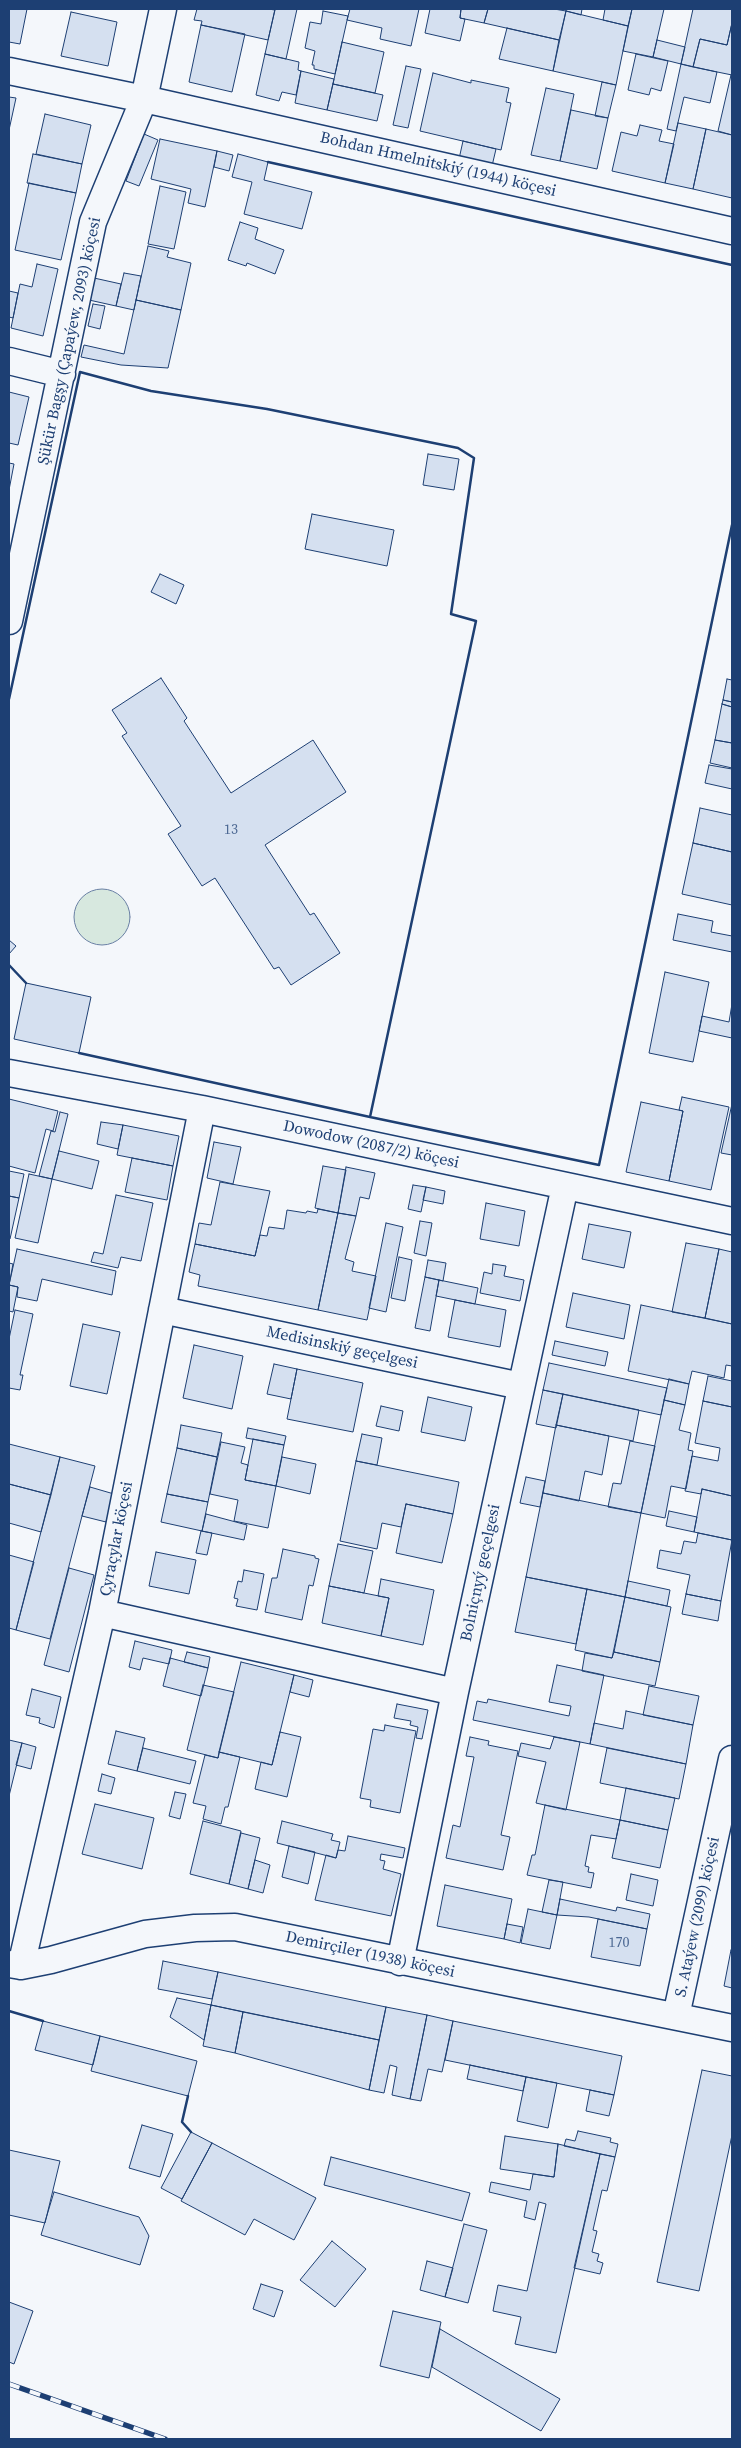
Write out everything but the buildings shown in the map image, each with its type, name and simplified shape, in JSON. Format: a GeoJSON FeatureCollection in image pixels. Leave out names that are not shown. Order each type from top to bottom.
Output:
{"type":"FeatureCollection","features":[{"type":"Feature","properties":{"kind":"street","name":"Şükür Bagşy (Çapaýew, 2093) köçesi"},"geometry":{"type":"LineString","coordinates":[[9,621],[93,222],[144,99],[164,9]]}},
{"type":"Feature","properties":{"kind":"street","name":"Bohdan Hmelnitskiý (1944) köçesi"},"geometry":{"type":"LineString","coordinates":[[9,71],[144,99],[732,232]]}},
{"type":"Feature","properties":{"kind":"street"},"geometry":{"type":"LineString","coordinates":[[9,361],[62,374]]}},
{"type":"Feature","properties":{"kind":"street","name":"Dowodow (2087/2) köçesi"},"geometry":{"type":"LineString","coordinates":[[9,1073],[202,1109],[732,1221]]}},
{"type":"Feature","properties":{"kind":"street","name":"Çyraçylar köçesi"},"geometry":{"type":"LineString","coordinates":[[15,1965],[102,1613],[202,1109]]}},
{"type":"Feature","properties":{"kind":"street","name":"Bolniçnyý geçelgesi"},"geometry":{"type":"LineString","coordinates":[[400,1962],[455,1692],[565,1186]]}},
{"type":"Feature","properties":{"kind":"street","name":"Medisinskiý geçelgesi"},"geometry":{"type":"LineString","coordinates":[[162,1310],[521,1386]]}},
{"type":"Feature","properties":{"kind":"street"},"geometry":{"type":"LineString","coordinates":[[102,1613],[455,1692]]}},
{"type":"Feature","properties":{"kind":"street","name":"S. Ataýew (2099) köçesi"},"geometry":{"type":"LineString","coordinates":[[676,2016],[732,1759]]}},
{"type":"Feature","properties":{"kind":"street","name":"Demirçiler (1938) köçesi"},"geometry":{"type":"LineString","coordinates":[[15,1965],[51,1960],[146,1934],[203,1928],[235,1928],[732,2028]]}},
{"type":"Feature","properties":{"kind":"shaded area"},"geometry":{"type":"Polygon","coordinates":[[[97,889],[107,889],[122,897],[128,906],[130,917],[128,928],[122,937],[107,945],[97,945],[86,940],[79,933],[74,922],[74,912],[79,901],[86,894],[97,889]]]}},
{"type":"Feature","properties":{"kind":"railway"},"geometry":{"type":"LineString","coordinates":[[9,2384],[165,2439]]}},
{"type":"Feature","properties":{"kind":"wall"},"geometry":{"type":"LineString","coordinates":[[268,162],[732,265]]}},
{"type":"Feature","properties":{"kind":"wall"},"geometry":{"type":"LineString","coordinates":[[9,699],[80,372],[151,391],[267,409],[458,448],[474,458],[451,614],[476,621],[370,1117],[79,1053]]}},
{"type":"Feature","properties":{"kind":"wall"},"geometry":{"type":"LineString","coordinates":[[370,1117],[599,1165],[732,525]]}},
{"type":"Feature","properties":{"kind":"wall"},"geometry":{"type":"LineString","coordinates":[[9,965],[26,983]]}},
{"type":"Feature","properties":{"kind":"wall"},"geometry":{"type":"LineString","coordinates":[[9,2011],[43,2021]]}},
{"type":"Feature","properties":{"kind":"wall"},"geometry":{"type":"LineString","coordinates":[[188,2096],[182,2122],[191,2132]]}}]}
